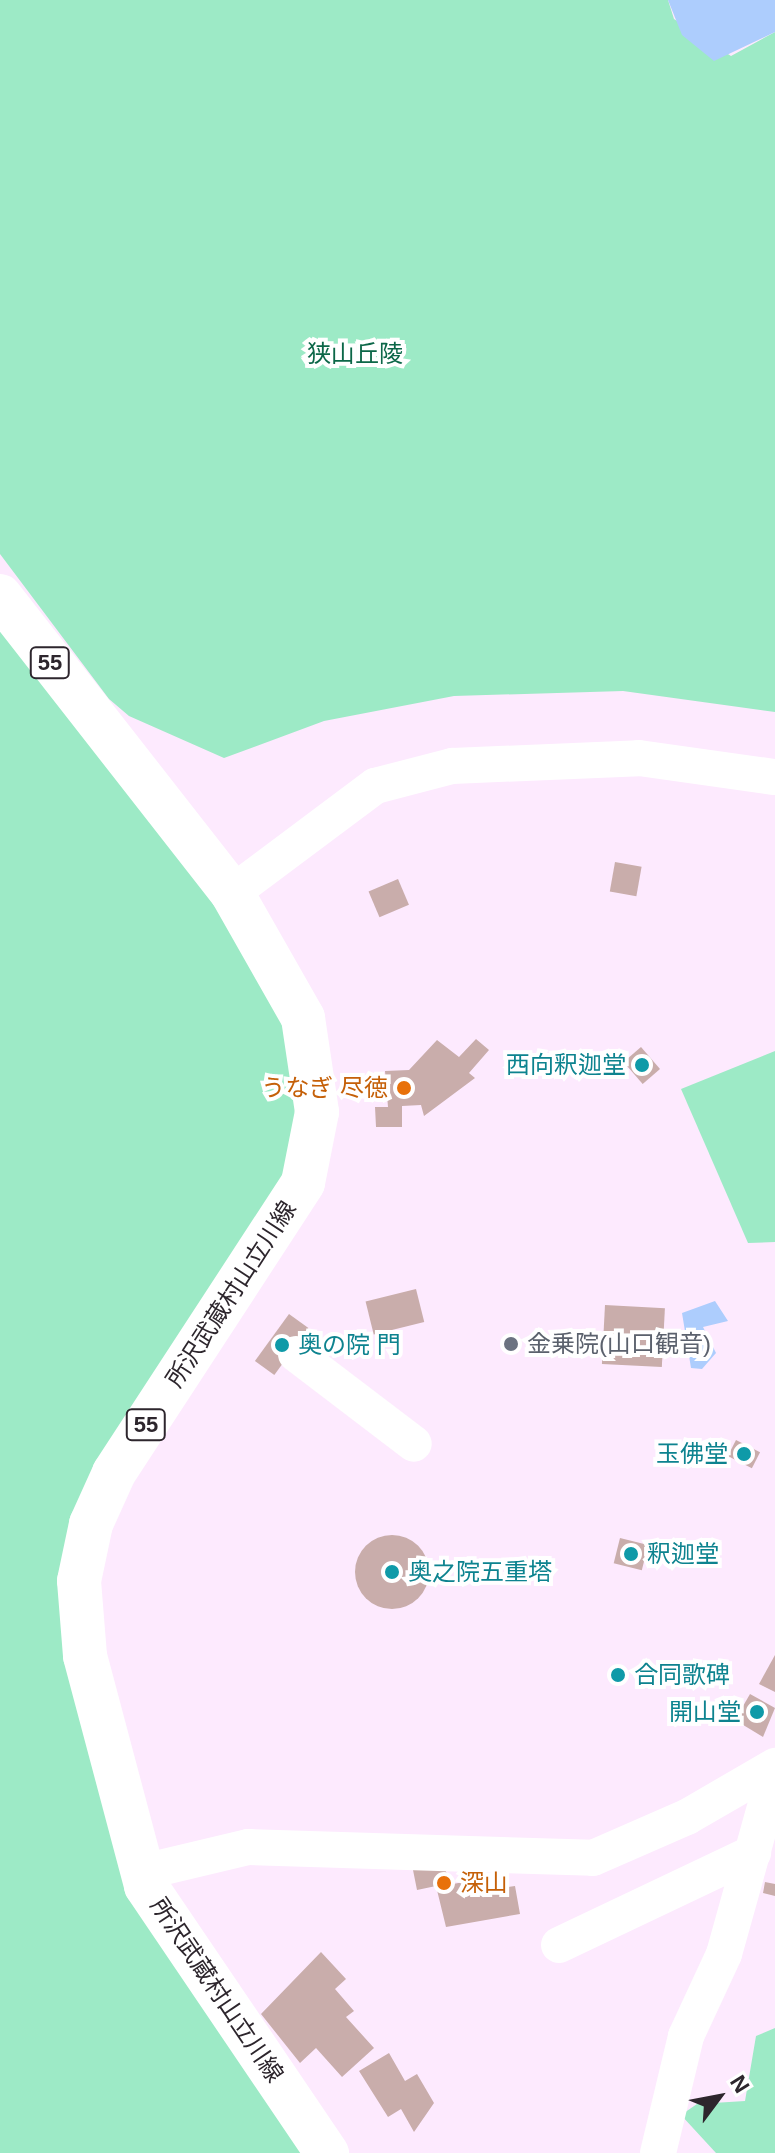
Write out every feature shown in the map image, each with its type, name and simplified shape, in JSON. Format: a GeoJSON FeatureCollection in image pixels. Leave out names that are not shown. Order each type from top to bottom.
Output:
{"type":"FeatureCollection","features":[{"type":"Feature","properties":{"kind":"main road","name":"所沢武蔵村山立川線"},"geometry":{"type":"LineString","coordinates":[[0,596],[232,893],[303,1018],[317,1112],[303,1183],[114,1473],[91,1524],[79,1581],[85,1656],[143,1872],[327,2153]]}},
{"type":"Feature","properties":{"kind":"street"},"geometry":{"type":"LineString","coordinates":[[232,893],[375,786],[452,766],[639,758],[775,777]]}},
{"type":"Feature","properties":{"kind":"street"},"geometry":{"type":"LineString","coordinates":[[296,1354],[414,1444]]}},
{"type":"Feature","properties":{"kind":"street"},"geometry":{"type":"LineString","coordinates":[[143,1872],[248,1847],[593,1858],[687,1817],[775,1769]]}},
{"type":"Feature","properties":{"kind":"street"},"geometry":{"type":"LineString","coordinates":[[658,2153],[686,2036],[724,1954],[775,1769]]}},
{"type":"Feature","properties":{"kind":"street"},"geometry":{"type":"LineString","coordinates":[[559,1945],[753,1853]]}},
{"type":"Feature","properties":{"kind":"green space","name":"狭山丘陵"},"geometry":{"type":"Polygon","coordinates":[[[0,0],[668,0],[674,19],[731,56],[775,32],[775,712],[623,691],[454,696],[324,721],[224,758],[129,716],[109,699],[0,554],[0,0]]]}},
{"type":"Feature","properties":{"kind":"green space"},"geometry":{"type":"Polygon","coordinates":[[[0,596],[232,893],[317,1112],[255,1263],[79,1581],[143,1872],[327,2153],[0,2153],[0,596]]]}},
{"type":"Feature","properties":{"kind":"green space"},"geometry":{"type":"Polygon","coordinates":[[[775,1051],[775,1242],[748,1243],[681,1089],[775,1051]]]}},
{"type":"Feature","properties":{"kind":"green space"},"geometry":{"type":"Polygon","coordinates":[[[775,2028],[775,2153],[716,2153],[681,2115],[697,2104],[745,2101],[756,2036],[775,2028]]]}},
{"type":"Feature","properties":{"kind":"water"},"geometry":{"type":"Polygon","coordinates":[[[668,0],[775,0],[775,32],[714,61],[682,35],[668,0]]]}},
{"type":"Feature","properties":{"kind":"water"},"geometry":{"type":"Polygon","coordinates":[[[715,1301],[728,1321],[703,1327],[716,1353],[702,1369],[691,1368],[682,1313],[715,1301]]]}},
{"type":"Feature","properties":{"kind":"building"},"geometry":{"type":"Polygon","coordinates":[[[615,862],[642,867],[636,896],[610,892],[615,862]]]}},
{"type":"Feature","properties":{"kind":"building"},"geometry":{"type":"Polygon","coordinates":[[[398,879],[409,905],[379,917],[369,892],[398,879]]]}},
{"type":"Feature","properties":{"kind":"building"},"geometry":{"type":"Polygon","coordinates":[[[476,1039],[489,1050],[469,1073],[475,1078],[424,1116],[421,1105],[402,1106],[402,1127],[376,1127],[375,1107],[388,1107],[385,1071],[409,1070],[437,1040],[459,1057],[476,1039]]]}},
{"type":"Feature","properties":{"kind":"building","name":"西向釈迦堂"},"geometry":{"type":"Polygon","coordinates":[[[641,1047],[660,1069],[643,1084],[624,1062],[641,1047]]]}},
{"type":"Feature","properties":{"kind":"building"},"geometry":{"type":"Polygon","coordinates":[[[416,1289],[424,1322],[374,1335],[366,1302],[416,1289]]]}},
{"type":"Feature","properties":{"kind":"building"},"geometry":{"type":"Polygon","coordinates":[[[605,1305],[665,1308],[662,1367],[602,1364],[605,1305]]]}},
{"type":"Feature","properties":{"kind":"building","name":"奥の院 門"},"geometry":{"type":"Polygon","coordinates":[[[289,1314],[308,1328],[274,1375],[255,1361],[289,1314]]]}},
{"type":"Feature","properties":{"kind":"building","name":"玉佛堂"},"geometry":{"type":"Polygon","coordinates":[[[736,1440],[760,1452],[752,1468],[728,1456],[736,1440]]]}},
{"type":"Feature","properties":{"kind":"building","name":"奥之院五重塔"},"geometry":{"type":"Polygon","coordinates":[[[392,1535],[406,1538],[418,1546],[426,1558],[429,1572],[426,1586],[418,1598],[406,1606],[392,1609],[378,1606],[366,1598],[358,1586],[355,1572],[358,1558],[366,1546],[378,1538],[392,1535]]]}},
{"type":"Feature","properties":{"kind":"building","name":"釈迦堂"},"geometry":{"type":"Polygon","coordinates":[[[620,1538],[648,1545],[642,1570],[614,1563],[620,1538]]]}},
{"type":"Feature","properties":{"kind":"building"},"geometry":{"type":"Polygon","coordinates":[[[775,1655],[775,1692],[759,1684],[775,1655]]]}},
{"type":"Feature","properties":{"kind":"building","name":"開山堂"},"geometry":{"type":"Polygon","coordinates":[[[750,1694],[775,1708],[763,1737],[735,1720],[750,1694]]]}},
{"type":"Feature","properties":{"kind":"building"},"geometry":{"type":"Polygon","coordinates":[[[440,1861],[453,1884],[485,1878],[488,1890],[515,1886],[520,1914],[446,1927],[436,1886],[417,1890],[412,1865],[440,1861]]]}},
{"type":"Feature","properties":{"kind":"building"},"geometry":{"type":"Polygon","coordinates":[[[765,1882],[775,1884],[775,1896],[763,1893],[765,1882]]]}},
{"type":"Feature","properties":{"kind":"building"},"geometry":{"type":"Polygon","coordinates":[[[321,1952],[346,1979],[335,1989],[354,2011],[346,2017],[374,2048],[342,2077],[316,2048],[300,2063],[261,2014],[321,1952]]]}},
{"type":"Feature","properties":{"kind":"building"},"geometry":{"type":"Polygon","coordinates":[[[389,2053],[405,2081],[417,2074],[434,2103],[414,2132],[401,2109],[388,2117],[359,2071],[389,2053]]]}},
{"type":"Feature","properties":{"kind":"place","name":"西向釈迦堂"},"geometry":{"type":"Point","coordinates":[642,1065]}},
{"type":"Feature","properties":{"kind":"place","name":"うなぎ 尽徳"},"geometry":{"type":"Point","coordinates":[404,1088]}},
{"type":"Feature","properties":{"kind":"place","name":"金乗院(山口観音)"},"geometry":{"type":"Point","coordinates":[511,1344]}},
{"type":"Feature","properties":{"kind":"place","name":"奥の院 門"},"geometry":{"type":"Point","coordinates":[282,1345]}},
{"type":"Feature","properties":{"kind":"place","name":"玉佛堂"},"geometry":{"type":"Point","coordinates":[744,1454]}},
{"type":"Feature","properties":{"kind":"place","name":"釈迦堂"},"geometry":{"type":"Point","coordinates":[631,1554]}},
{"type":"Feature","properties":{"kind":"place","name":"奥之院五重塔"},"geometry":{"type":"Point","coordinates":[392,1572]}},
{"type":"Feature","properties":{"kind":"place","name":"合同歌碑"},"geometry":{"type":"Point","coordinates":[618,1675]}},
{"type":"Feature","properties":{"kind":"place","name":"開山堂"},"geometry":{"type":"Point","coordinates":[757,1712]}},
{"type":"Feature","properties":{"kind":"place","name":"深山"},"geometry":{"type":"Point","coordinates":[444,1883]}}]}
